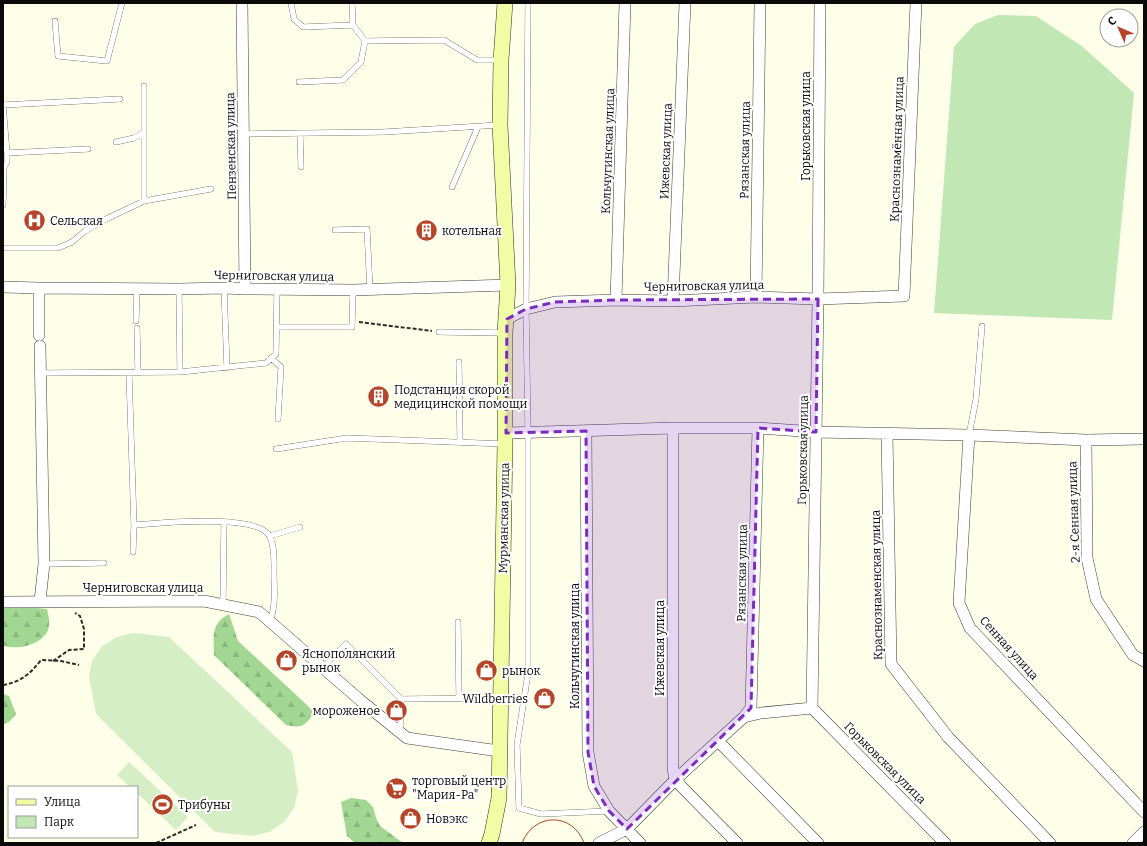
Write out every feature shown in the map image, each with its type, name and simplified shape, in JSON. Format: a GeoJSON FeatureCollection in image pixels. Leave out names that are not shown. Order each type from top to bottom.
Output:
{"type":"FeatureCollection","features":[{"type":"Feature","properties":{"kind":"main road","name":"Мурманская улица"},"geometry":{"type":"LineString","coordinates":[[488,843],[492,834],[499,798],[506,326],[508,285],[500,125],[501,60],[505,3]]}},
{"type":"Feature","properties":{"kind":"street","name":"Пензенская улица"},"geometry":{"type":"LineString","coordinates":[[242,3],[246,289]]}},
{"type":"Feature","properties":{"kind":"street","name":"Кольчугинская улица"},"geometry":{"type":"LineString","coordinates":[[616,300],[626,3]]}},
{"type":"Feature","properties":{"kind":"street","name":"Ижевская улица"},"geometry":{"type":"LineString","coordinates":[[673,301],[685,3]]}},
{"type":"Feature","properties":{"kind":"street","name":"Рязанская улица"},"geometry":{"type":"LineString","coordinates":[[756,297],[760,3]]}},
{"type":"Feature","properties":{"kind":"street","name":"Горьковская улица"},"geometry":{"type":"LineString","coordinates":[[820,3],[818,299],[812,708],[945,843]]}},
{"type":"Feature","properties":{"kind":"street","name":"Краснознамённая улица"},"geometry":{"type":"LineString","coordinates":[[904,296],[916,3]]}},
{"type":"Feature","properties":{"kind":"street","name":"Черниговская улица"},"geometry":{"type":"LineString","coordinates":[[3,287],[353,290],[508,285]]}},
{"type":"Feature","properties":{"kind":"street"},"geometry":{"type":"LineString","coordinates":[[39,288],[39,335]]}},
{"type":"Feature","properties":{"kind":"street","name":"Черниговская улица"},"geometry":{"type":"LineString","coordinates":[[506,326],[526,309],[555,302],[616,300],[673,301],[756,297],[818,299],[904,296]]}},
{"type":"Feature","properties":{"kind":"street"},"geometry":{"type":"LineString","coordinates":[[40,346],[44,564],[40,601]]}},
{"type":"Feature","properties":{"kind":"street","name":"Ижевская улица"},"geometry":{"type":"LineString","coordinates":[[673,428],[673,768],[675,780]]}},
{"type":"Feature","properties":{"kind":"street"},"geometry":{"type":"LineString","coordinates":[[505,438],[528,432],[673,428],[758,428],[816,432],[969,435],[1086,440],[1144,439]]}},
{"type":"Feature","properties":{"kind":"street","name":"Рязанская улица"},"geometry":{"type":"LineString","coordinates":[[744,717],[751,708],[758,428]]}},
{"type":"Feature","properties":{"kind":"street","name":"Кольчугинская улица"},"geometry":{"type":"LineString","coordinates":[[586,431],[588,752],[594,786],[610,811],[640,843]]}},
{"type":"Feature","properties":{"kind":"street","name":"Краснознаменская улица"},"geometry":{"type":"LineString","coordinates":[[887,433],[891,664],[948,737],[1050,843]]}},
{"type":"Feature","properties":{"kind":"street","name":"Сенная улица"},"geometry":{"type":"LineString","coordinates":[[969,435],[959,603],[970,628],[1144,812]]}},
{"type":"Feature","properties":{"kind":"street","name":"2-я Сенная улица"},"geometry":{"type":"LineString","coordinates":[[1086,440],[1087,558],[1096,599],[1133,655],[1144,661]]}},
{"type":"Feature","properties":{"kind":"street","name":"Черниговская улица"},"geometry":{"type":"LineString","coordinates":[[3,602],[204,600],[259,612],[407,738],[499,752]]}},
{"type":"Feature","properties":{"kind":"street"},"geometry":{"type":"LineString","coordinates":[[599,843],[627,829],[675,780],[744,717],[761,713],[812,708]]}},
{"type":"Feature","properties":{"kind":"street"},"geometry":{"type":"LineString","coordinates":[[718,741],[818,843]]}},
{"type":"Feature","properties":{"kind":"street"},"geometry":{"type":"LineString","coordinates":[[675,780],[737,843]]}},
{"type":"Feature","properties":{"kind":"street"},"geometry":{"type":"LineString","coordinates":[[1133,843],[1144,832]]}},
{"type":"Feature","properties":{"kind":"lane"},"geometry":{"type":"LineString","coordinates":[[55,21],[58,56],[107,61],[122,3]]}},
{"type":"Feature","properties":{"kind":"lane"},"geometry":{"type":"LineString","coordinates":[[291,3],[294,18],[303,27],[353,25]]}},
{"type":"Feature","properties":{"kind":"lane"},"geometry":{"type":"LineString","coordinates":[[299,82],[343,80],[361,62],[365,41],[353,25],[352,3]]}},
{"type":"Feature","properties":{"kind":"lane"},"geometry":{"type":"LineString","coordinates":[[528,3],[526,309],[528,432],[528,672],[516,745],[519,808],[541,814],[610,811]]}},
{"type":"Feature","properties":{"kind":"lane"},"geometry":{"type":"LineString","coordinates":[[365,41],[444,40],[477,60],[501,60]]}},
{"type":"Feature","properties":{"kind":"lane"},"geometry":{"type":"LineString","coordinates":[[144,86],[144,201]]}},
{"type":"Feature","properties":{"kind":"lane"},"geometry":{"type":"LineString","coordinates":[[3,205],[4,167],[7,162],[7,153],[3,105],[120,99]]}},
{"type":"Feature","properties":{"kind":"lane"},"geometry":{"type":"LineString","coordinates":[[243,134],[384,132],[500,125]]}},
{"type":"Feature","properties":{"kind":"lane"},"geometry":{"type":"LineString","coordinates":[[452,187],[478,126]]}},
{"type":"Feature","properties":{"kind":"lane"},"geometry":{"type":"LineString","coordinates":[[116,142],[134,138],[144,133]]}},
{"type":"Feature","properties":{"kind":"lane"},"geometry":{"type":"LineString","coordinates":[[300,133],[301,167]]}},
{"type":"Feature","properties":{"kind":"lane"},"geometry":{"type":"LineString","coordinates":[[7,153],[88,149]]}},
{"type":"Feature","properties":{"kind":"lane"},"geometry":{"type":"LineString","coordinates":[[3,248],[58,248],[72,242],[85,231],[106,219],[144,201],[211,189]]}},
{"type":"Feature","properties":{"kind":"lane"},"geometry":{"type":"LineString","coordinates":[[334,230],[368,229],[370,289]]}},
{"type":"Feature","properties":{"kind":"lane"},"geometry":{"type":"LineString","coordinates":[[136,321],[137,288]]}},
{"type":"Feature","properties":{"kind":"lane"},"geometry":{"type":"LineString","coordinates":[[224,288],[227,368]]}},
{"type":"Feature","properties":{"kind":"lane"},"geometry":{"type":"LineString","coordinates":[[179,289],[180,372]]}},
{"type":"Feature","properties":{"kind":"lane"},"geometry":{"type":"LineString","coordinates":[[40,373],[180,372],[266,363],[276,354],[277,289]]}},
{"type":"Feature","properties":{"kind":"lane"},"geometry":{"type":"LineString","coordinates":[[276,327],[352,327],[353,290]]}},
{"type":"Feature","properties":{"kind":"lane"},"geometry":{"type":"LineString","coordinates":[[439,332],[506,326]]}},
{"type":"Feature","properties":{"kind":"lane"},"geometry":{"type":"LineString","coordinates":[[969,435],[976,399],[982,326]]}},
{"type":"Feature","properties":{"kind":"lane"},"geometry":{"type":"LineString","coordinates":[[137,328],[138,373]]}},
{"type":"Feature","properties":{"kind":"lane"},"geometry":{"type":"LineString","coordinates":[[272,358],[281,367],[278,419]]}},
{"type":"Feature","properties":{"kind":"lane"},"geometry":{"type":"LineString","coordinates":[[459,362],[460,442]]}},
{"type":"Feature","properties":{"kind":"lane"},"geometry":{"type":"LineString","coordinates":[[129,373],[134,525],[133,552]]}},
{"type":"Feature","properties":{"kind":"lane"},"geometry":{"type":"LineString","coordinates":[[276,449],[347,438],[460,442],[505,438]]}},
{"type":"Feature","properties":{"kind":"lane"},"geometry":{"type":"LineString","coordinates":[[134,525],[186,522],[234,522],[261,528],[270,536],[273,550],[274,609],[270,622]]}},
{"type":"Feature","properties":{"kind":"lane"},"geometry":{"type":"LineString","coordinates":[[223,604],[224,522]]}},
{"type":"Feature","properties":{"kind":"lane"},"geometry":{"type":"LineString","coordinates":[[270,536],[300,527]]}},
{"type":"Feature","properties":{"kind":"lane"},"geometry":{"type":"LineString","coordinates":[[44,564],[104,563]]}},
{"type":"Feature","properties":{"kind":"lane"},"geometry":{"type":"LineString","coordinates":[[458,622],[459,698]]}},
{"type":"Feature","properties":{"kind":"lane"},"geometry":{"type":"LineString","coordinates":[[322,667],[346,644],[401,699],[500,698]]}},
{"type":"Feature","properties":{"kind":"lane"},"geometry":{"type":"LineString","coordinates":[[400,732],[401,699]]}},
{"type":"Feature","properties":{"kind":"path"},"geometry":{"type":"LineString","coordinates":[[352,321],[439,332]]}},
{"type":"Feature","properties":{"kind":"path"},"geometry":{"type":"LineString","coordinates":[[53,660],[69,650],[84,649],[84,629],[80,616],[74,612]]}},
{"type":"Feature","properties":{"kind":"path"},"geometry":{"type":"LineString","coordinates":[[3,685],[13,683],[31,673],[41,660],[61,661],[79,665]]}},
{"type":"Feature","properties":{"kind":"path"},"geometry":{"type":"LineString","coordinates":[[156,843],[196,825]]}},
{"type":"Feature","properties":{"kind":"highlighted area"},"geometry":{"type":"Polygon","coordinates":[[[818,299],[816,432],[758,428],[751,708],[627,829],[609,811],[594,786],[588,752],[586,431],[506,433],[507,319],[526,309],[555,302],[616,300],[818,299]]]}},
{"type":"Feature","properties":{"kind":"green space"},"geometry":{"type":"Polygon","coordinates":[[[998,15],[1036,16],[1083,47],[1134,93],[1112,320],[934,313],[954,47],[975,24],[998,15]]]}},
{"type":"Feature","properties":{"kind":"green space"},"geometry":{"type":"Polygon","coordinates":[[[3,608],[47,609],[49,619],[48,631],[38,641],[26,646],[8,647],[3,645],[3,608]]]}},
{"type":"Feature","properties":{"kind":"green space"},"geometry":{"type":"Polygon","coordinates":[[[229,614],[238,641],[314,713],[305,724],[299,726],[286,725],[214,655],[214,632],[219,622],[229,614]]]}},
{"type":"Feature","properties":{"kind":"green space"},"geometry":{"type":"Polygon","coordinates":[[[133,633],[169,637],[292,752],[298,791],[294,808],[284,822],[269,832],[252,836],[215,832],[96,714],[89,677],[92,661],[102,646],[117,637],[133,633]]]}},
{"type":"Feature","properties":{"kind":"green space"},"geometry":{"type":"Polygon","coordinates":[[[3,694],[9,696],[16,714],[9,722],[3,724],[3,694]]]}},
{"type":"Feature","properties":{"kind":"green space","name":"Трибуны"},"geometry":{"type":"Polygon","coordinates":[[[129,762],[188,817],[176,830],[138,794],[138,786],[129,786],[117,775],[129,762]]]}},
{"type":"Feature","properties":{"kind":"green space"},"geometry":{"type":"Polygon","coordinates":[[[351,798],[366,800],[373,807],[380,826],[403,843],[355,843],[347,836],[341,802],[351,798]]]}},
{"type":"Feature","properties":{"kind":"tram line"},"geometry":{"type":"LineString","coordinates":[[522,843],[528,833],[535,826],[544,821],[553,820],[563,821],[571,826],[579,833],[584,843]]}},
{"type":"Feature","properties":{"kind":"place","name":"Сельская"},"geometry":{"type":"Point","coordinates":[35,221]}},
{"type":"Feature","properties":{"kind":"place","name":"котельная"},"geometry":{"type":"Point","coordinates":[426,231]}},
{"type":"Feature","properties":{"kind":"place","name":"Подстанция скорой медицинской помощи"},"geometry":{"type":"Point","coordinates":[379,397]}},
{"type":"Feature","properties":{"kind":"place","name":"Яснополянский рынок"},"geometry":{"type":"Point","coordinates":[286,661]}},
{"type":"Feature","properties":{"kind":"place","name":"рынок"},"geometry":{"type":"Point","coordinates":[487,671]}},
{"type":"Feature","properties":{"kind":"place","name":"Wildberries"},"geometry":{"type":"Point","coordinates":[544,699]}},
{"type":"Feature","properties":{"kind":"place","name":"мороженое"},"geometry":{"type":"Point","coordinates":[396,711]}},
{"type":"Feature","properties":{"kind":"place","name":"торговый центр \"Мария-Ра\""},"geometry":{"type":"Point","coordinates":[396,788]}},
{"type":"Feature","properties":{"kind":"place","name":"Трибуны"},"geometry":{"type":"Point","coordinates":[163,805]}},
{"type":"Feature","properties":{"kind":"place","name":"Новэкс"},"geometry":{"type":"Point","coordinates":[410,819]}}]}
